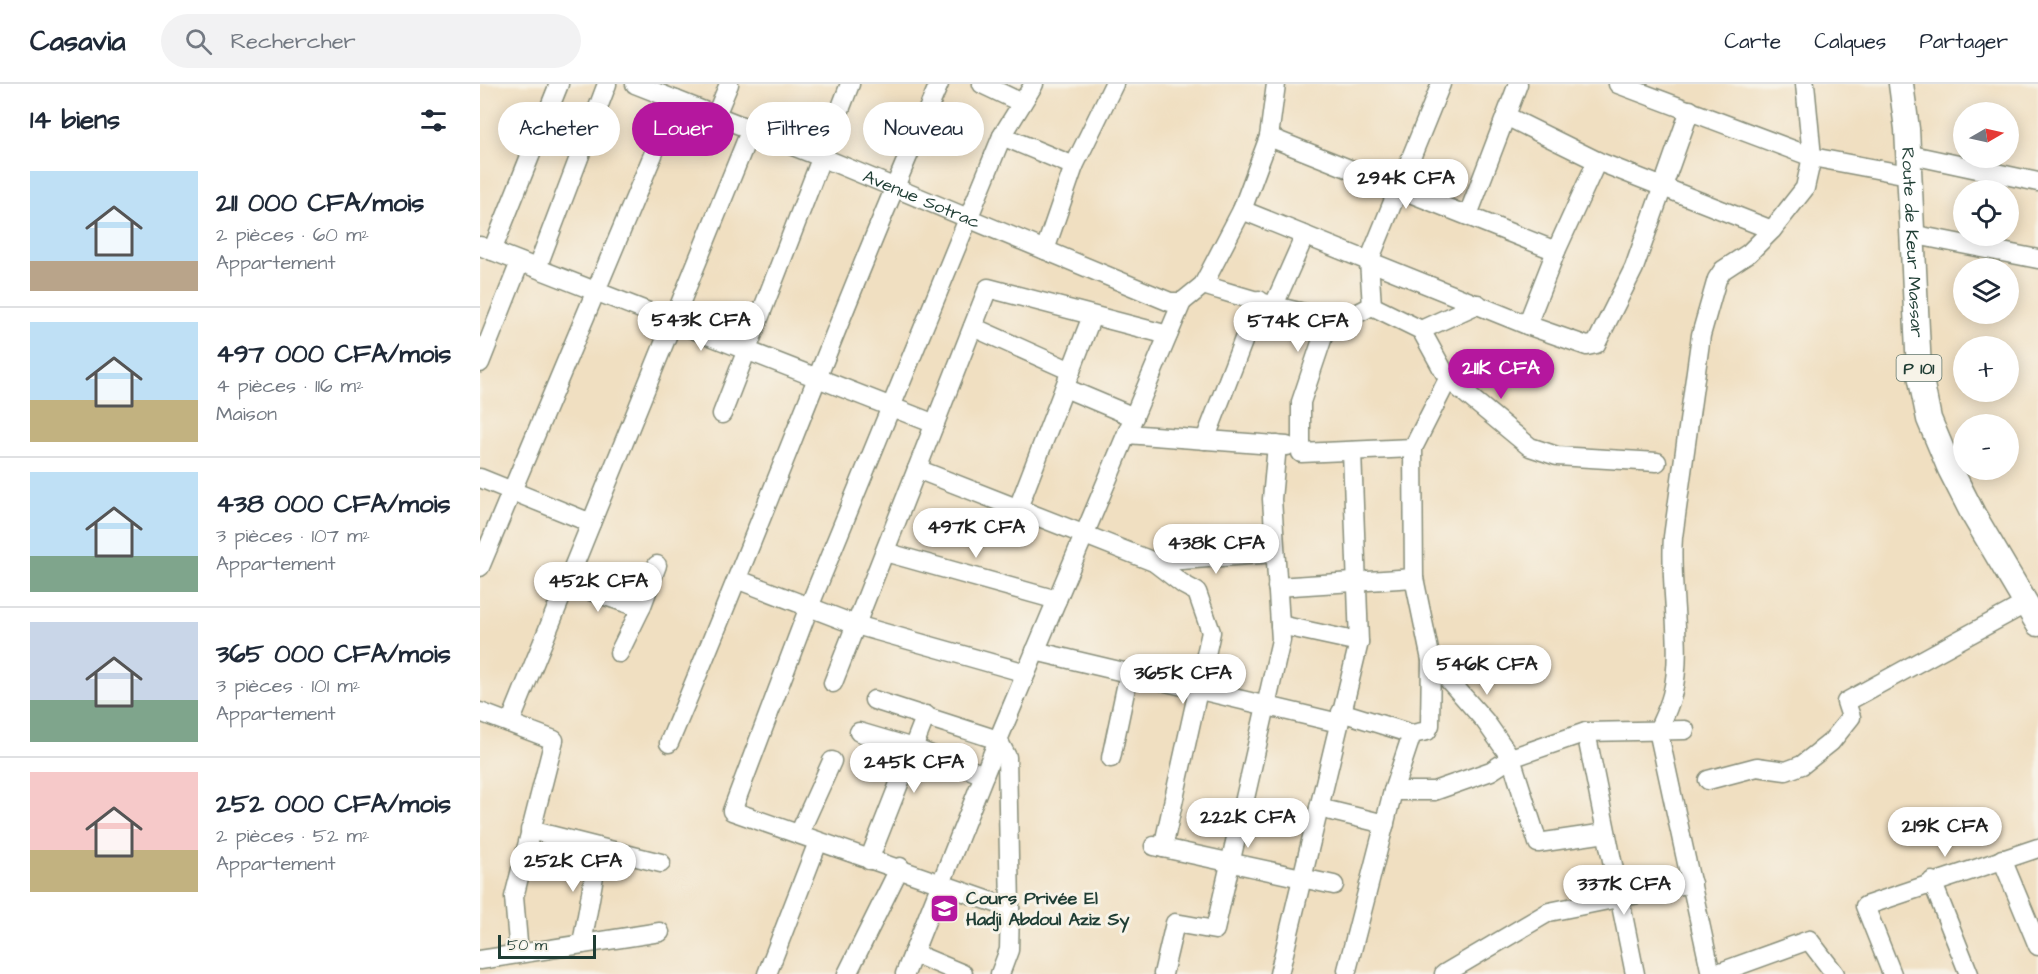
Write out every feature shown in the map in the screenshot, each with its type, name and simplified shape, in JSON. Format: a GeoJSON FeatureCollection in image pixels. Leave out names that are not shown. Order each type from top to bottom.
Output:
{"type":"FeatureCollection","features":[{"type":"Feature","properties":{"kind":"main road","name":"Route de Keur Massar"},"geometry":{"type":"LineString","coordinates":[[1901,84],[1919,370],[1929,419],[1959,487],[2038,624]]}},
{"type":"Feature","properties":{"kind":"street"},"geometry":{"type":"LineString","coordinates":[[559,84],[486,248],[935,423]]}},
{"type":"Feature","properties":{"kind":"street"},"geometry":{"type":"LineString","coordinates":[[480,363],[485,333],[528,265],[607,84]]}},
{"type":"Feature","properties":{"kind":"street","name":"Avenue Sotrac"},"geometry":{"type":"LineString","coordinates":[[635,84],[681,102]]}},
{"type":"Feature","properties":{"kind":"street"},"geometry":{"type":"LineString","coordinates":[[721,102],[729,84]]}},
{"type":"Feature","properties":{"kind":"street"},"geometry":{"type":"LineString","coordinates":[[722,414],[850,84]]}},
{"type":"Feature","properties":{"kind":"street"},"geometry":{"type":"LineString","coordinates":[[669,743],[739,580],[894,187],[939,84]]}},
{"type":"Feature","properties":{"kind":"street"},"geometry":{"type":"LineString","coordinates":[[982,84],[1022,103]]}},
{"type":"Feature","properties":{"kind":"street"},"geometry":{"type":"LineString","coordinates":[[1010,908],[900,867],[869,860],[732,811],[809,607],[1002,136],[1034,84]]}},
{"type":"Feature","properties":{"kind":"street"},"geometry":{"type":"LineString","coordinates":[[1044,250],[1074,166],[1114,84]]}},
{"type":"Feature","properties":{"kind":"street"},"geometry":{"type":"LineString","coordinates":[[905,974],[998,740],[1182,302],[1203,285],[1242,210],[1269,137],[1276,84]]}},
{"type":"Feature","properties":{"kind":"street"},"geometry":{"type":"LineString","coordinates":[[1468,215],[1518,84]]}},
{"type":"Feature","properties":{"kind":"street"},"geometry":{"type":"LineString","coordinates":[[1618,84],[1812,157],[1907,165],[2038,182]]}},
{"type":"Feature","properties":{"kind":"street"},"geometry":{"type":"LineString","coordinates":[[1805,84],[1812,157],[1805,188],[1772,230],[1749,253],[1723,270],[1717,279],[1701,335],[1684,446],[1670,566],[1676,662],[1672,694],[1658,730],[1713,974],[1809,940],[1835,974]]}},
{"type":"Feature","properties":{"kind":"street"},"geometry":{"type":"LineString","coordinates":[[1372,306],[1369,261],[1435,86]]}},
{"type":"Feature","properties":{"kind":"street"},"geometry":{"type":"LineString","coordinates":[[480,567],[676,100]]}},
{"type":"Feature","properties":{"kind":"street"},"geometry":{"type":"LineString","coordinates":[[1242,210],[1527,325],[1587,346],[1596,344],[1634,268],[1690,110]]}},
{"type":"Feature","properties":{"kind":"street"},"geometry":{"type":"LineString","coordinates":[[1506,116],[1597,161],[1772,230]]}},
{"type":"Feature","properties":{"kind":"street"},"geometry":{"type":"LineString","coordinates":[[1002,136],[1074,166]]}},
{"type":"Feature","properties":{"kind":"street"},"geometry":{"type":"LineString","coordinates":[[1269,137],[1556,251]]}},
{"type":"Feature","properties":{"kind":"street"},"geometry":{"type":"LineString","coordinates":[[510,723],[746,144]]}},
{"type":"Feature","properties":{"kind":"street","name":"Avenue Sotrac"},"geometry":{"type":"LineString","coordinates":[[821,157],[1160,300],[1182,302]]}},
{"type":"Feature","properties":{"kind":"street"},"geometry":{"type":"LineString","coordinates":[[1527,325],[1556,251],[1597,161]]}},
{"type":"Feature","properties":{"kind":"street"},"geometry":{"type":"LineString","coordinates":[[1911,234],[2038,259]]}},
{"type":"Feature","properties":{"kind":"street"},"geometry":{"type":"LineString","coordinates":[[1205,440],[1266,303],[1305,235]]}},
{"type":"Feature","properties":{"kind":"street"},"geometry":{"type":"LineString","coordinates":[[1203,285],[1266,303],[1330,316],[1349,317],[1372,306]]}},
{"type":"Feature","properties":{"kind":"street"},"geometry":{"type":"LineString","coordinates":[[833,683],[988,288],[1168,335]]}},
{"type":"Feature","properties":{"kind":"street"},"geometry":{"type":"LineString","coordinates":[[1421,330],[1478,304]]}},
{"type":"Feature","properties":{"kind":"street"},"geometry":{"type":"LineString","coordinates":[[1372,306],[1421,330],[1448,379],[1530,447],[1557,456],[1657,462]]}},
{"type":"Feature","properties":{"kind":"street"},"geometry":{"type":"LineString","coordinates":[[1018,508],[1092,316]]}},
{"type":"Feature","properties":{"kind":"street"},"geometry":{"type":"LineString","coordinates":[[1330,316],[1301,402],[1301,453],[1413,448]]}},
{"type":"Feature","properties":{"kind":"street"},"geometry":{"type":"LineString","coordinates":[[973,327],[1068,380],[1130,425],[1205,440],[1301,447]]}},
{"type":"Feature","properties":{"kind":"street"},"geometry":{"type":"LineString","coordinates":[[1035,651],[1266,706],[1340,717],[1412,734],[1427,731],[1430,725],[1431,660],[1414,578],[1413,448],[1448,379]]}},
{"type":"Feature","properties":{"kind":"street"},"geometry":{"type":"LineString","coordinates":[[1163,974],[1175,923],[1215,930],[1281,640],[1272,499],[1277,445]]}},
{"type":"Feature","properties":{"kind":"street"},"geometry":{"type":"LineString","coordinates":[[1279,974],[1359,642],[1352,451]]}},
{"type":"Feature","properties":{"kind":"street"},"geometry":{"type":"LineString","coordinates":[[917,469],[1154,562],[1197,592],[1204,605],[1211,632],[1199,690],[1158,847],[1334,885]]}},
{"type":"Feature","properties":{"kind":"street"},"geometry":{"type":"LineString","coordinates":[[480,478],[591,523]]}},
{"type":"Feature","properties":{"kind":"street"},"geometry":{"type":"LineString","coordinates":[[885,552],[1057,600]]}},
{"type":"Feature","properties":{"kind":"street"},"geometry":{"type":"LineString","coordinates":[[1154,562],[1275,553]]}},
{"type":"Feature","properties":{"kind":"street"},"geometry":{"type":"LineString","coordinates":[[619,653],[641,608],[657,565]]}},
{"type":"Feature","properties":{"kind":"street"},"geometry":{"type":"LineString","coordinates":[[1277,587],[1414,578]]}},
{"type":"Feature","properties":{"kind":"street"},"geometry":{"type":"LineString","coordinates":[[739,580],[856,625],[1026,673]]}},
{"type":"Feature","properties":{"kind":"street"},"geometry":{"type":"LineString","coordinates":[[567,583],[641,608]]}},
{"type":"Feature","properties":{"kind":"street"},"geometry":{"type":"LineString","coordinates":[[1708,780],[1757,767],[1786,771],[1802,765],[1831,742],[1851,717],[1846,702],[2025,604]]}},
{"type":"Feature","properties":{"kind":"street"},"geometry":{"type":"LineString","coordinates":[[1280,625],[1359,642]]}},
{"type":"Feature","properties":{"kind":"street"},"geometry":{"type":"LineString","coordinates":[[1431,660],[1485,721],[1511,758],[1538,843],[1606,833]]}},
{"type":"Feature","properties":{"kind":"street"},"geometry":{"type":"LineString","coordinates":[[1111,758],[1129,674]]}},
{"type":"Feature","properties":{"kind":"street"},"geometry":{"type":"LineString","coordinates":[[874,700],[998,740],[1007,757],[1009,950],[1000,974]]}},
{"type":"Feature","properties":{"kind":"street"},"geometry":{"type":"LineString","coordinates":[[869,860],[926,715]]}},
{"type":"Feature","properties":{"kind":"street"},"geometry":{"type":"LineString","coordinates":[[481,717],[510,723],[554,740],[514,897],[519,954]]}},
{"type":"Feature","properties":{"kind":"street"},"geometry":{"type":"LineString","coordinates":[[1393,791],[1434,791],[1491,771],[1511,758],[1586,732],[1685,730]]}},
{"type":"Feature","properties":{"kind":"street"},"geometry":{"type":"LineString","coordinates":[[859,732],[913,748],[984,775]]}},
{"type":"Feature","properties":{"kind":"street"},"geometry":{"type":"LineString","coordinates":[[1586,732],[1620,898],[1630,973]]}},
{"type":"Feature","properties":{"kind":"street"},"geometry":{"type":"LineString","coordinates":[[1347,970],[1393,791],[1412,734]]}},
{"type":"Feature","properties":{"kind":"street"},"geometry":{"type":"LineString","coordinates":[[799,834],[831,761]]}},
{"type":"Feature","properties":{"kind":"street"},"geometry":{"type":"LineString","coordinates":[[1319,808],[1385,824]]}},
{"type":"Feature","properties":{"kind":"street"},"geometry":{"type":"LineString","coordinates":[[531,830],[661,863]]}},
{"type":"Feature","properties":{"kind":"street"},"geometry":{"type":"LineString","coordinates":[[767,974],[818,842]]}},
{"type":"Feature","properties":{"kind":"street"},"geometry":{"type":"LineString","coordinates":[[582,944],[599,848]]}},
{"type":"Feature","properties":{"kind":"street"},"geometry":{"type":"LineString","coordinates":[[1892,974],[1865,906],[1932,881],[2038,848]]}},
{"type":"Feature","properties":{"kind":"street"},"geometry":{"type":"LineString","coordinates":[[2002,859],[2038,946]]}},
{"type":"Feature","properties":{"kind":"street"},"geometry":{"type":"LineString","coordinates":[[847,974],[900,867]]}},
{"type":"Feature","properties":{"kind":"street"},"geometry":{"type":"LineString","coordinates":[[1932,881],[1969,974]]}},
{"type":"Feature","properties":{"kind":"street"},"geometry":{"type":"LineString","coordinates":[[1444,974],[1549,912],[1692,883]]}},
{"type":"Feature","properties":{"kind":"street"},"geometry":{"type":"LineString","coordinates":[[480,960],[660,932]]}},
{"type":"Feature","properties":{"kind":"street"},"geometry":{"type":"LineString","coordinates":[[913,953],[963,974]]}},
{"type":"Feature","properties":{"kind":"place","name":"Cours Privée El Hadji Abdoul Aziz Sy"},"geometry":{"type":"Point","coordinates":[945,908]}}]}
